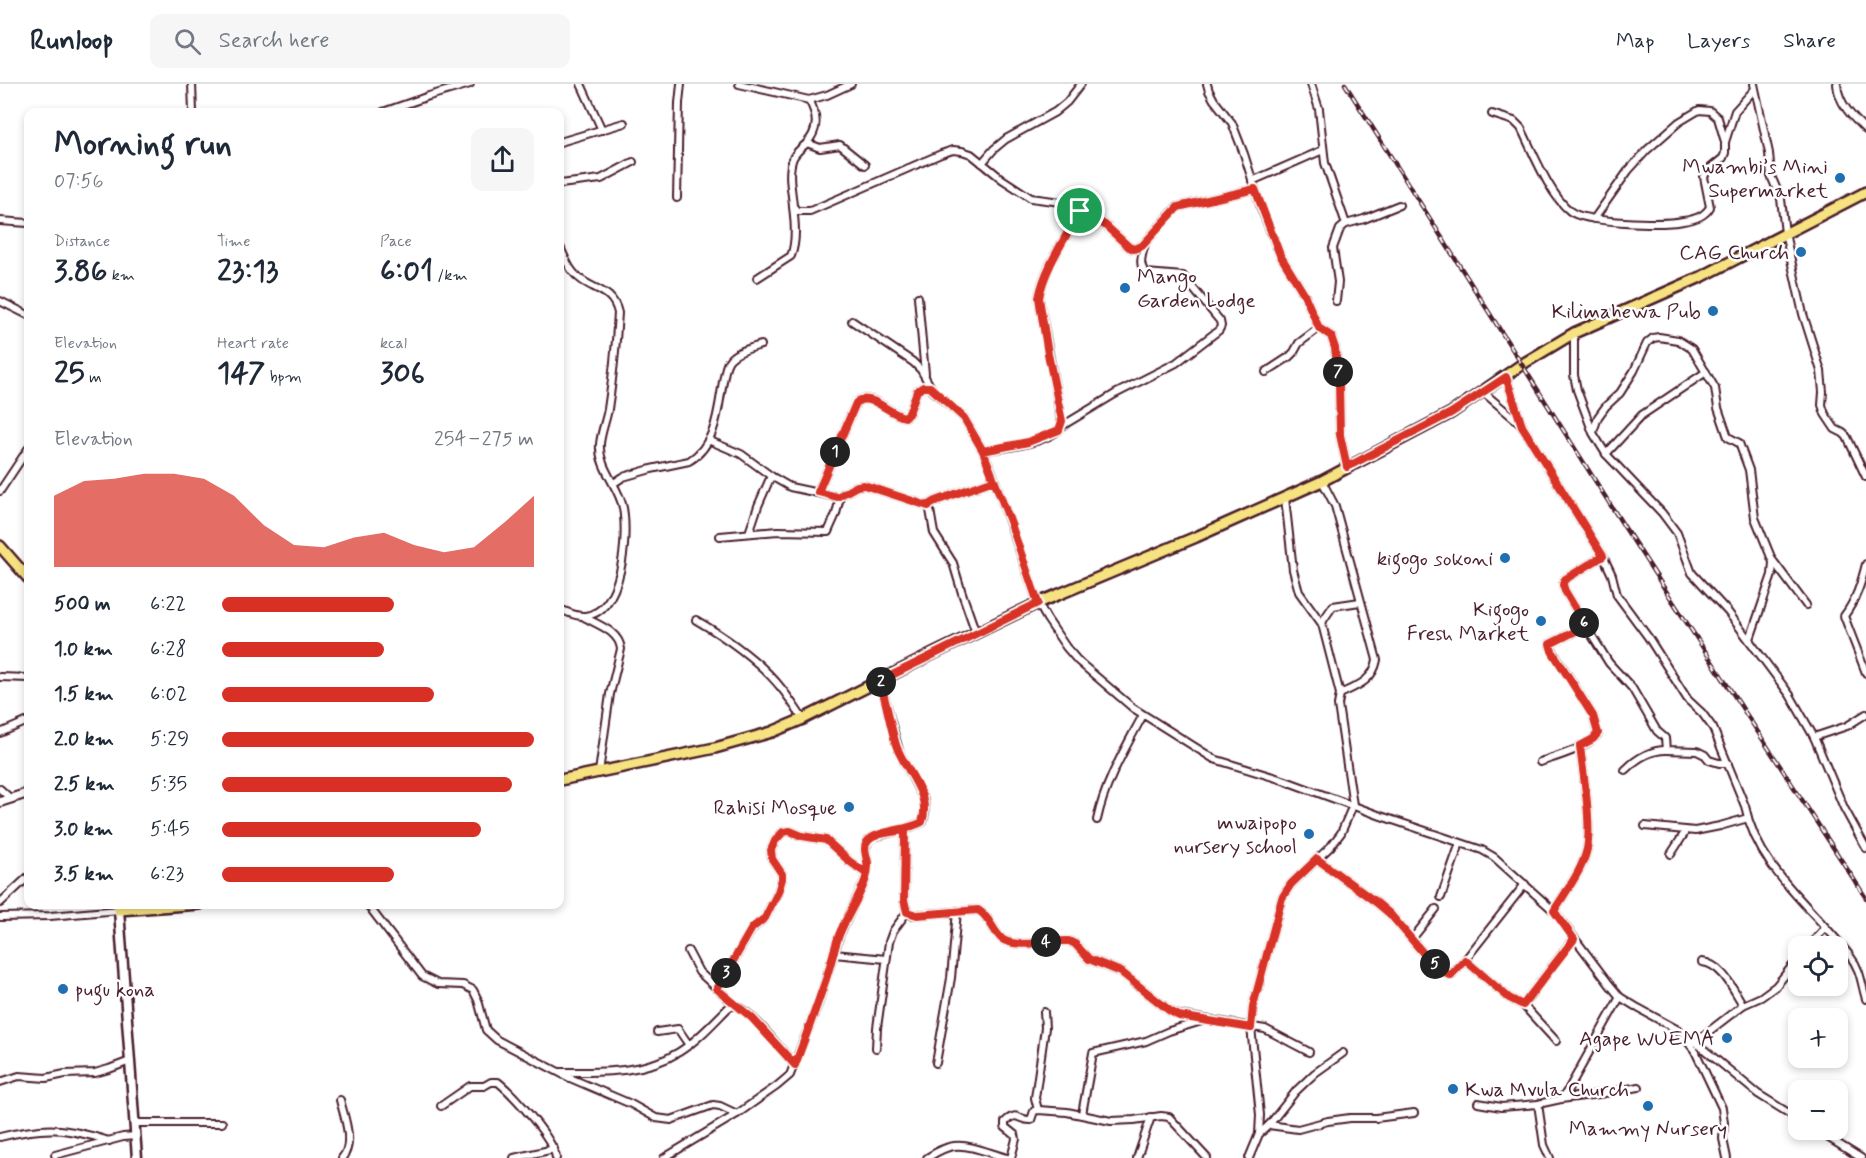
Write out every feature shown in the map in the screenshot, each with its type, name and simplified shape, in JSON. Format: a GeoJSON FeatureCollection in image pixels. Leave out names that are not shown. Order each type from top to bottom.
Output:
{"type":"FeatureCollection","features":[{"type":"Feature","properties":{"kind":"main road"},"geometry":{"type":"LineString","coordinates":[[564,779],[724,746],[772,732],[803,719],[1038,603],[1322,481],[1451,413],[1521,365],[1574,333],[1703,276],[1866,192]]}},
{"type":"Feature","properties":{"kind":"main road"},"geometry":{"type":"LineString","coordinates":[[0,546],[24,573]]}},
{"type":"Feature","properties":{"kind":"main road"},"geometry":{"type":"LineString","coordinates":[[119,909],[137,1158]]}},
{"type":"Feature","properties":{"kind":"street"},"geometry":{"type":"LineString","coordinates":[[192,84],[193,108]]}},
{"type":"Feature","properties":{"kind":"street"},"geometry":{"type":"LineString","coordinates":[[394,108],[470,84]]}},
{"type":"Feature","properties":{"kind":"street"},"geometry":{"type":"LineString","coordinates":[[581,84],[602,130]]}},
{"type":"Feature","properties":{"kind":"street"},"geometry":{"type":"LineString","coordinates":[[677,198],[681,84]]}},
{"type":"Feature","properties":{"kind":"street"},"geometry":{"type":"LineString","coordinates":[[739,84],[809,100],[851,84]]}},
{"type":"Feature","properties":{"kind":"street"},"geometry":{"type":"LineString","coordinates":[[982,163],[1006,139],[1055,112],[1067,102],[1081,84]]}},
{"type":"Feature","properties":{"kind":"street"},"geometry":{"type":"LineString","coordinates":[[1208,84],[1214,100],[1232,123],[1280,255],[1304,294],[1319,328],[1331,336],[1335,348],[1339,382],[1340,435],[1347,467]]}},
{"type":"Feature","properties":{"kind":"street"},"geometry":{"type":"LineString","coordinates":[[1311,84],[1319,110],[1325,164],[1346,224]]}},
{"type":"Feature","properties":{"kind":"street"},"geometry":{"type":"LineString","coordinates":[[1837,84],[1840,97],[1851,116],[1866,130]]}},
{"type":"Feature","properties":{"kind":"street"},"geometry":{"type":"LineString","coordinates":[[1725,142],[1735,111],[1754,87]]}},
{"type":"Feature","properties":{"kind":"street"},"geometry":{"type":"LineString","coordinates":[[1754,87],[1771,176],[1781,199],[1785,233],[1805,320],[1821,371],[1822,405],[1835,429],[1847,437],[1866,477]]}},
{"type":"Feature","properties":{"kind":"street"},"geometry":{"type":"LineString","coordinates":[[757,278],[791,256],[793,250],[791,167],[795,154],[813,135],[817,123],[809,100]]}},
{"type":"Feature","properties":{"kind":"street"},"geometry":{"type":"LineString","coordinates":[[1492,114],[1514,121],[1521,128],[1554,192],[1575,215],[1594,219],[1660,224],[1685,221],[1706,214],[1710,207],[1704,177],[1725,153],[1725,142],[1718,118],[1710,111],[1699,110],[1678,122],[1628,171],[1594,219]]}},
{"type":"Feature","properties":{"kind":"street"},"geometry":{"type":"LineString","coordinates":[[564,141],[624,123]]}},
{"type":"Feature","properties":{"kind":"street"},"geometry":{"type":"LineString","coordinates":[[807,143],[820,148],[840,145],[865,165]]}},
{"type":"Feature","properties":{"kind":"street"},"geometry":{"type":"LineString","coordinates":[[793,206],[797,211],[810,211],[931,158],[952,150],[962,151],[971,154],[1002,179],[1031,198],[1068,203],[1105,225],[1134,249],[1146,242],[1178,207],[1255,189]]}},
{"type":"Feature","properties":{"kind":"street"},"geometry":{"type":"LineString","coordinates":[[1252,181],[1323,150]]}},
{"type":"Feature","properties":{"kind":"street"},"geometry":{"type":"LineString","coordinates":[[564,184],[601,179],[633,162]]}},
{"type":"Feature","properties":{"kind":"street"},"geometry":{"type":"LineString","coordinates":[[1336,301],[1338,282],[1333,248],[1338,232],[1346,224],[1399,205]]}},
{"type":"Feature","properties":{"kind":"street"},"geometry":{"type":"LineString","coordinates":[[1062,426],[1039,298],[1047,273],[1080,211]]}},
{"type":"Feature","properties":{"kind":"street"},"geometry":{"type":"LineString","coordinates":[[0,221],[24,223]]}},
{"type":"Feature","properties":{"kind":"street"},"geometry":{"type":"LineString","coordinates":[[983,451],[1046,437],[1115,394],[1176,363],[1219,330],[1221,321],[1184,276],[1146,273],[1142,269],[1141,262],[1146,242]]}},
{"type":"Feature","properties":{"kind":"street"},"geometry":{"type":"LineString","coordinates":[[564,255],[573,273],[611,297],[616,303],[618,313],[608,409],[600,443],[602,462],[623,506],[626,527],[624,552],[616,586],[602,609],[583,617]]}},
{"type":"Feature","properties":{"kind":"street"},"geometry":{"type":"LineString","coordinates":[[918,297],[925,375],[930,387],[964,418],[983,451],[1038,603],[1055,633],[1078,661],[1143,715],[1214,759],[1283,780],[1494,857],[1554,911],[1620,997],[1678,1030],[1758,1094],[1788,1113]]}},
{"type":"Feature","properties":{"kind":"street"},"geometry":{"type":"LineString","coordinates":[[0,301],[24,313]]}},
{"type":"Feature","properties":{"kind":"street"},"geometry":{"type":"LineString","coordinates":[[852,321],[913,362],[925,375]]}},
{"type":"Feature","properties":{"kind":"street"},"geometry":{"type":"LineString","coordinates":[[1266,372],[1289,357],[1299,342],[1319,328]]}},
{"type":"Feature","properties":{"kind":"street"},"geometry":{"type":"LineString","coordinates":[[1574,333],[1574,375],[1577,390],[1593,433],[1606,454],[1662,513],[1677,533],[1692,573],[1750,639],[1790,695],[1814,737],[1844,808],[1866,848]]}},
{"type":"Feature","properties":{"kind":"street"},"geometry":{"type":"LineString","coordinates":[[1593,433],[1598,417],[1620,393],[1647,343],[1659,337],[1672,339],[1692,349],[1715,388],[1718,408],[1728,437],[1739,443],[1749,470],[1755,518],[1773,562],[1806,605]]}},
{"type":"Feature","properties":{"kind":"street"},"geometry":{"type":"LineString","coordinates":[[614,483],[624,477],[689,461],[696,457],[708,440],[717,419],[727,364],[736,355],[760,345]]}},
{"type":"Feature","properties":{"kind":"street"},"geometry":{"type":"LineString","coordinates":[[1606,454],[1642,415],[1706,372]]}},
{"type":"Feature","properties":{"kind":"street"},"geometry":{"type":"LineString","coordinates":[[1506,377],[1522,426],[1603,556],[1612,575],[1617,595],[1648,637],[1688,700],[1713,728],[1745,806],[1756,842],[1797,897],[1855,963],[1866,999]]}},
{"type":"Feature","properties":{"kind":"street"},"geometry":{"type":"LineString","coordinates":[[818,492],[856,403],[870,399],[905,417],[909,413],[917,391],[923,387],[930,387]]}},
{"type":"Feature","properties":{"kind":"street"},"geometry":{"type":"LineString","coordinates":[[1483,392],[1522,426]]}},
{"type":"Feature","properties":{"kind":"street"},"geometry":{"type":"LineString","coordinates":[[708,440],[741,454],[771,477],[790,487],[833,497],[864,485],[928,506],[934,533],[953,563],[976,633]]}},
{"type":"Feature","properties":{"kind":"street"},"geometry":{"type":"LineString","coordinates":[[0,491],[24,455]]}},
{"type":"Feature","properties":{"kind":"street"},"geometry":{"type":"LineString","coordinates":[[749,533],[771,477]]}},
{"type":"Feature","properties":{"kind":"street"},"geometry":{"type":"LineString","coordinates":[[928,506],[994,480]]}},
{"type":"Feature","properties":{"kind":"street"},"geometry":{"type":"LineString","coordinates":[[1322,481],[1335,506],[1377,660],[1370,677],[1340,694]]}},
{"type":"Feature","properties":{"kind":"street"},"geometry":{"type":"LineString","coordinates":[[720,536],[749,533],[828,532],[836,514],[840,496]]}},
{"type":"Feature","properties":{"kind":"street"},"geometry":{"type":"LineString","coordinates":[[1249,1158],[1259,1134],[1260,1115],[1251,1028],[1253,1006],[1282,898],[1291,884],[1331,846],[1341,833],[1353,805],[1338,705],[1340,694],[1322,624],[1299,592],[1293,570],[1285,498]]}},
{"type":"Feature","properties":{"kind":"street"},"geometry":{"type":"LineString","coordinates":[[1603,556],[1564,580],[1563,585],[1609,663],[1632,688],[1657,731],[1665,738],[1666,750]]}},
{"type":"Feature","properties":{"kind":"street"},"geometry":{"type":"LineString","coordinates":[[1750,639],[1772,575],[1773,562]]}},
{"type":"Feature","properties":{"kind":"street"},"geometry":{"type":"LineString","coordinates":[[1866,564],[1860,588],[1844,616],[1866,673]]}},
{"type":"Feature","properties":{"kind":"street"},"geometry":{"type":"LineString","coordinates":[[1322,624],[1333,606],[1360,602]]}},
{"type":"Feature","properties":{"kind":"street"},"geometry":{"type":"LineString","coordinates":[[564,611],[583,617],[610,631],[617,637],[620,644],[599,772]]}},
{"type":"Feature","properties":{"kind":"street"},"geometry":{"type":"LineString","coordinates":[[696,620],[725,637],[751,657],[782,688],[803,719]]}},
{"type":"Feature","properties":{"kind":"street"},"geometry":{"type":"LineString","coordinates":[[1540,762],[1580,746],[1598,734],[1593,716],[1552,651],[1550,644],[1586,626]]}},
{"type":"Feature","properties":{"kind":"street"},"geometry":{"type":"LineString","coordinates":[[0,677],[24,678]]}},
{"type":"Feature","properties":{"kind":"street"},"geometry":{"type":"LineString","coordinates":[[668,1157],[737,1114],[790,1075],[840,934],[867,874],[868,859],[865,850],[868,841],[880,834],[905,830],[922,822],[925,813],[924,800],[900,754],[880,681]]}},
{"type":"Feature","properties":{"kind":"street"},"geometry":{"type":"LineString","coordinates":[[1814,737],[1847,726],[1866,714]]}},
{"type":"Feature","properties":{"kind":"street"},"geometry":{"type":"LineString","coordinates":[[1097,820],[1108,781],[1143,715]]}},
{"type":"Feature","properties":{"kind":"street"},"geometry":{"type":"LineString","coordinates":[[0,733],[24,723]]}},
{"type":"Feature","properties":{"kind":"street"},"geometry":{"type":"LineString","coordinates":[[1554,911],[1579,869],[1587,848],[1588,822],[1580,746]]}},
{"type":"Feature","properties":{"kind":"street"},"geometry":{"type":"LineString","coordinates":[[1625,770],[1640,757],[1655,751],[1666,750],[1697,751],[1709,760],[1728,763]]}},
{"type":"Feature","properties":{"kind":"street"},"geometry":{"type":"LineString","coordinates":[[0,789],[11,799]]}},
{"type":"Feature","properties":{"kind":"street"},"geometry":{"type":"LineString","coordinates":[[0,802],[24,794]]}},
{"type":"Feature","properties":{"kind":"street"},"geometry":{"type":"LineString","coordinates":[[1645,826],[1684,831],[1708,829],[1748,818]]}},
{"type":"Feature","properties":{"kind":"street"},"geometry":{"type":"LineString","coordinates":[[905,830],[904,900],[907,912]]}},
{"type":"Feature","properties":{"kind":"street"},"geometry":{"type":"LineString","coordinates":[[717,989],[752,928],[765,918],[778,892],[782,874],[772,859],[771,850],[783,832],[790,831],[802,836],[826,840],[867,874]]}},
{"type":"Feature","properties":{"kind":"street"},"geometry":{"type":"LineString","coordinates":[[1671,854],[1684,831]]}},
{"type":"Feature","properties":{"kind":"street"},"geometry":{"type":"LineString","coordinates":[[1441,897],[1460,843]]}},
{"type":"Feature","properties":{"kind":"street"},"geometry":{"type":"LineString","coordinates":[[1317,859],[1390,914],[1424,954],[1449,975],[1465,960],[1525,884]]}},
{"type":"Feature","properties":{"kind":"street"},"geometry":{"type":"LineString","coordinates":[[0,903],[24,881]]}},
{"type":"Feature","properties":{"kind":"street"},"geometry":{"type":"LineString","coordinates":[[0,917],[50,916],[104,909]]}},
{"type":"Feature","properties":{"kind":"street"},"geometry":{"type":"LineString","coordinates":[[371,909],[422,976],[438,984],[463,985],[471,988],[478,1000],[486,1030],[491,1036],[558,1072],[620,1098],[662,1120],[677,1119],[713,1105],[737,1114]]}},
{"type":"Feature","properties":{"kind":"street"},"geometry":{"type":"LineString","coordinates":[[1412,939],[1436,909]]}},
{"type":"Feature","properties":{"kind":"street"},"geometry":{"type":"LineString","coordinates":[[907,912],[917,915],[978,910],[987,917],[1000,937],[1011,943],[1069,941],[1089,959],[1121,972],[1179,1016],[1265,1029],[1309,1052]]}},
{"type":"Feature","properties":{"kind":"street"},"geometry":{"type":"LineString","coordinates":[[936,1063],[951,978],[957,911]]}},
{"type":"Feature","properties":{"kind":"street"},"geometry":{"type":"LineString","coordinates":[[876,1047],[886,959],[893,931],[907,912]]}},
{"type":"Feature","properties":{"kind":"street"},"geometry":{"type":"LineString","coordinates":[[1818,936],[1825,928]]}},
{"type":"Feature","properties":{"kind":"street"},"geometry":{"type":"LineString","coordinates":[[1523,1005],[1574,939]]}},
{"type":"Feature","properties":{"kind":"street"},"geometry":{"type":"LineString","coordinates":[[688,951],[699,972],[735,1005],[743,1009],[795,1065]]}},
{"type":"Feature","properties":{"kind":"street"},"geometry":{"type":"LineString","coordinates":[[834,954],[886,959]]}},
{"type":"Feature","properties":{"kind":"street"},"geometry":{"type":"LineString","coordinates":[[1465,960],[1509,998],[1523,1005],[1556,1041]]}},
{"type":"Feature","properties":{"kind":"street"},"geometry":{"type":"LineString","coordinates":[[1702,962],[1712,964],[1719,970],[1743,1005]]}},
{"type":"Feature","properties":{"kind":"street"},"geometry":{"type":"LineString","coordinates":[[1695,1042],[1743,1005],[1761,997],[1776,986],[1788,971]]}},
{"type":"Feature","properties":{"kind":"street"},"geometry":{"type":"LineString","coordinates":[[1561,1099],[1574,1081],[1620,997]]}},
{"type":"Feature","properties":{"kind":"street"},"geometry":{"type":"LineString","coordinates":[[558,1072],[640,1067],[671,1057],[690,1045],[728,1008],[735,1005]]}},
{"type":"Feature","properties":{"kind":"street"},"geometry":{"type":"LineString","coordinates":[[1038,1110],[1035,1098],[1045,1028],[1044,1012]]}},
{"type":"Feature","properties":{"kind":"street"},"geometry":{"type":"LineString","coordinates":[[1082,1114],[1093,1053],[1146,1041],[1169,1030],[1208,1019]]}},
{"type":"Feature","properties":{"kind":"street"},"geometry":{"type":"LineString","coordinates":[[657,1032],[678,1029],[690,1045]]}},
{"type":"Feature","properties":{"kind":"street"},"geometry":{"type":"LineString","coordinates":[[1678,1030],[1695,1051],[1722,1108],[1723,1139],[1727,1158]]}},
{"type":"Feature","properties":{"kind":"street"},"geometry":{"type":"LineString","coordinates":[[1259,1134],[1296,1091],[1315,1073],[1343,1053]]}},
{"type":"Feature","properties":{"kind":"street"},"geometry":{"type":"LineString","coordinates":[[0,1082],[19,1076],[46,1078],[95,1072],[130,1061]]}},
{"type":"Feature","properties":{"kind":"street"},"geometry":{"type":"LineString","coordinates":[[441,1106],[470,1086],[484,1086],[491,1082],[498,1082],[521,1105],[554,1149],[556,1158]]}},
{"type":"Feature","properties":{"kind":"street"},"geometry":{"type":"LineString","coordinates":[[1478,1103],[1501,1107],[1538,1104],[1639,1087]]}},
{"type":"Feature","properties":{"kind":"street"},"geometry":{"type":"LineString","coordinates":[[340,1100],[346,1125],[348,1148],[342,1158]]}},
{"type":"Feature","properties":{"kind":"street"},"geometry":{"type":"LineString","coordinates":[[1538,1104],[1544,1145],[1550,1158]]}},
{"type":"Feature","properties":{"kind":"street"},"geometry":{"type":"LineString","coordinates":[[927,1158],[954,1146],[964,1146],[1009,1158],[1016,1139],[1015,1135],[1005,1127],[1005,1122],[1014,1116],[1031,1120],[1034,1111],[1038,1110],[1082,1114],[1111,1121],[1165,1116],[1172,1119],[1207,1158]]}},
{"type":"Feature","properties":{"kind":"street"},"geometry":{"type":"LineString","coordinates":[[1269,1125],[1298,1129],[1328,1121],[1414,1113]]}},
{"type":"Feature","properties":{"kind":"street"},"geometry":{"type":"LineString","coordinates":[[1137,1158],[1151,1118]]}},
{"type":"Feature","properties":{"kind":"street"},"geometry":{"type":"LineString","coordinates":[[135,1123],[222,1123]]}},
{"type":"Feature","properties":{"kind":"street"},"geometry":{"type":"LineString","coordinates":[[0,1137],[55,1128],[109,1141]]}},
{"type":"Feature","properties":{"kind":"street"},"geometry":{"type":"LineString","coordinates":[[55,1155],[136,1136]]}},
{"type":"Feature","properties":{"kind":"street"},"geometry":{"type":"LineString","coordinates":[[1831,1140],[1861,1158]]}},
{"type":"Feature","properties":{"kind":"street"},"geometry":{"type":"LineString","coordinates":[[514,1158],[554,1149]]}},
{"type":"Feature","properties":{"kind":"railway"},"geometry":{"type":"LineString","coordinates":[[1345,84],[1625,528],[1866,898]]}},
{"type":"Feature","properties":{"kind":"place","name":"Mwambi’s Mini Supermarket"},"geometry":{"type":"Point","coordinates":[1840,178]}},
{"type":"Feature","properties":{"kind":"place","name":"CAG Church"},"geometry":{"type":"Point","coordinates":[1801,252]}},
{"type":"Feature","properties":{"kind":"place","name":"Mango Garden Lodge"},"geometry":{"type":"Point","coordinates":[1125,288]}},
{"type":"Feature","properties":{"kind":"place","name":"Kilimahewa Pub"},"geometry":{"type":"Point","coordinates":[1713,311]}},
{"type":"Feature","properties":{"kind":"place","name":"kigogo sokoni"},"geometry":{"type":"Point","coordinates":[1505,558]}},
{"type":"Feature","properties":{"kind":"place","name":"Kigogo Fresh Market"},"geometry":{"type":"Point","coordinates":[1541,621]}},
{"type":"Feature","properties":{"kind":"place","name":"Rahisi Mosque"},"geometry":{"type":"Point","coordinates":[849,807]}},
{"type":"Feature","properties":{"kind":"place","name":"mwaipopo nursery school"},"geometry":{"type":"Point","coordinates":[1309,834]}},
{"type":"Feature","properties":{"kind":"place","name":"pugu kona"},"geometry":{"type":"Point","coordinates":[63,989]}},
{"type":"Feature","properties":{"kind":"place","name":"Agape WUEMA"},"geometry":{"type":"Point","coordinates":[1727,1038]}},
{"type":"Feature","properties":{"kind":"place","name":"Kwa Mvula Church"},"geometry":{"type":"Point","coordinates":[1453,1089]}},
{"type":"Feature","properties":{"kind":"place","name":"Mammy Nursery"},"geometry":{"type":"Point","coordinates":[1648,1106]}},
{"type":"Feature","properties":{"kind":"route"},"geometry":{"type":"LineString","coordinates":[[1080,211],[1051,265],[1040,289],[1039,298],[1062,421],[1059,430],[1046,437],[1028,442],[983,451],[994,480],[928,506],[864,485],[850,489],[837,497],[818,492],[856,403],[863,398],[870,399],[905,417],[908,416],[917,391],[923,387],[930,387],[964,418],[983,451],[1025,561],[1038,603],[880,681],[896,743],[921,792],[925,813],[922,822],[917,826],[880,834],[868,841],[865,850],[868,859],[867,874],[840,934],[818,1004],[795,1065],[743,1009],[717,989],[752,928],[765,918],[778,892],[782,874],[772,859],[771,850],[783,832],[787,830],[802,836],[826,840],[867,874],[868,866],[868,859],[865,850],[866,846],[868,841],[873,837],[880,834],[905,830],[904,900],[907,912],[917,915],[973,909],[982,912],[1000,937],[1011,943],[1069,941],[1089,959],[1121,972],[1163,1007],[1179,1016],[1208,1019],[1251,1028],[1253,1006],[1282,898],[1291,884],[1317,859],[1390,914],[1424,954],[1447,974],[1451,975],[1465,960],[1509,998],[1523,1005],[1574,939],[1554,911],[1579,869],[1587,848],[1588,822],[1580,746],[1593,739],[1598,733],[1593,716],[1552,651],[1550,644],[1586,626],[1565,591],[1564,580],[1603,556],[1522,426],[1506,377],[1451,413],[1347,467],[1340,435],[1339,382],[1335,348],[1331,336],[1319,328],[1304,294],[1280,255],[1255,189],[1184,204],[1173,210],[1142,246],[1134,249],[1105,225],[1080,211]]}}]}
